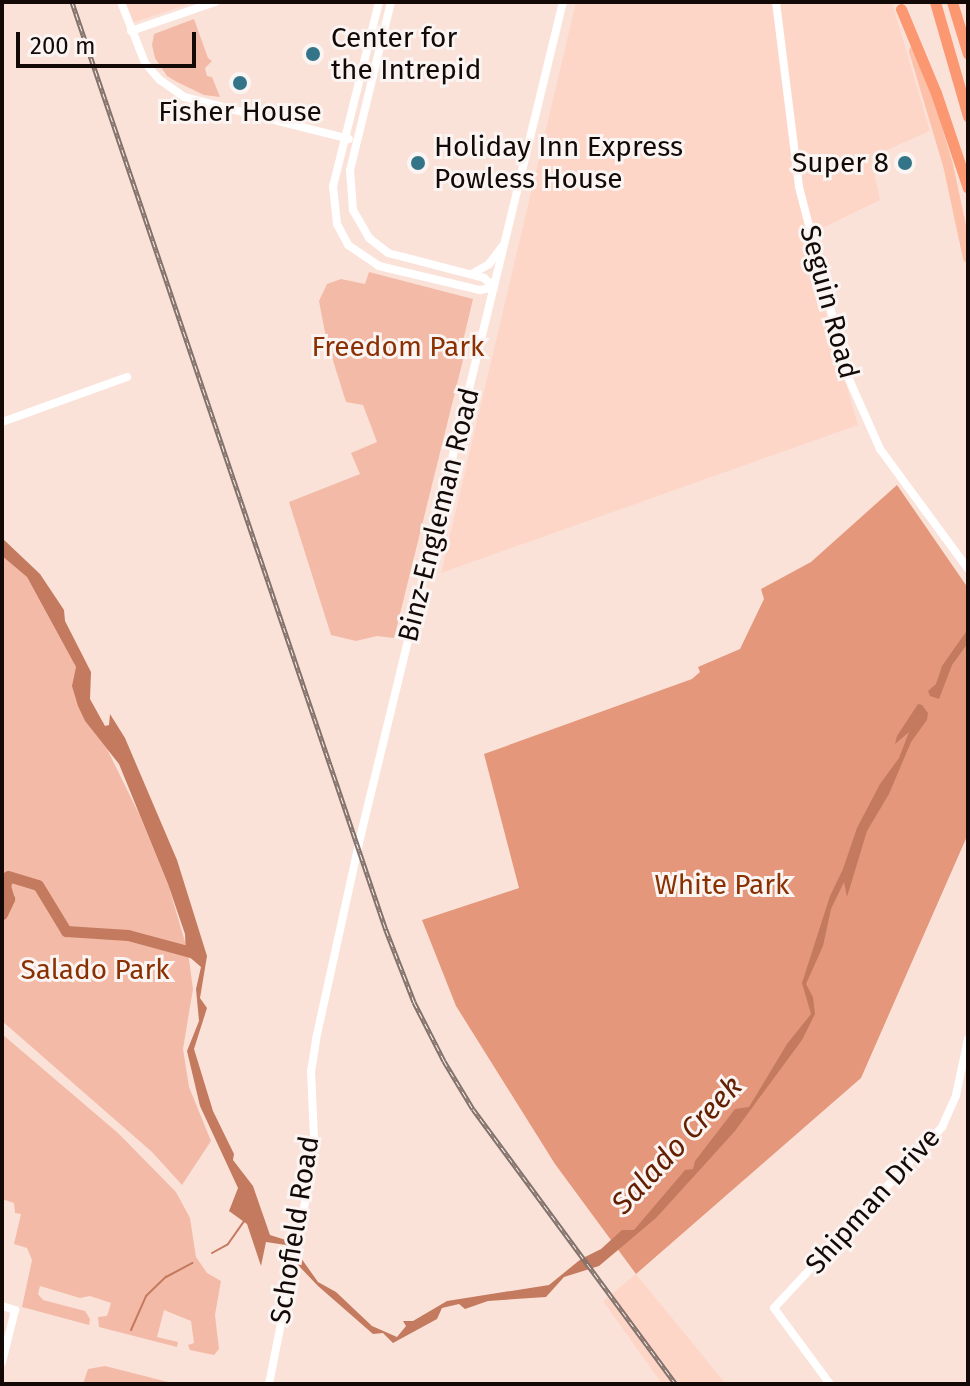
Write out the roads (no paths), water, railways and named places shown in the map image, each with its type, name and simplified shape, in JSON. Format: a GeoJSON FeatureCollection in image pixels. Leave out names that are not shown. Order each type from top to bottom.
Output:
{"type":"FeatureCollection","features":[{"type":"Feature","properties":{"kind":"highway"},"geometry":{"type":"LineString","coordinates":[[928,2],[940,17]]}},
{"type":"Feature","properties":{"kind":"highway"},"geometry":{"type":"LineString","coordinates":[[935,2],[968,116]]}},
{"type":"Feature","properties":{"kind":"highway"},"geometry":{"type":"LineString","coordinates":[[952,2],[968,54]]}},
{"type":"Feature","properties":{"kind":"highway"},"geometry":{"type":"LineString","coordinates":[[900,6],[936,93],[968,188]]}},
{"type":"Feature","properties":{"kind":"main road"},"geometry":{"type":"LineString","coordinates":[[900,6],[948,165],[968,258]]}},
{"type":"Feature","properties":{"kind":"street"},"geometry":{"type":"LineString","coordinates":[[121,2],[131,31],[152,72],[184,97],[357,141]]}},
{"type":"Feature","properties":{"kind":"street"},"geometry":{"type":"LineString","coordinates":[[131,31],[215,2]]}},
{"type":"Feature","properties":{"kind":"street"},"geometry":{"type":"LineString","coordinates":[[386,2],[344,138],[332,201],[337,224],[348,245],[365,259],[386,269],[480,290],[494,287]]}},
{"type":"Feature","properties":{"kind":"street"},"geometry":{"type":"LineString","coordinates":[[386,2],[349,194],[356,218],[369,238],[395,257],[484,278],[494,287]]}},
{"type":"Feature","properties":{"kind":"street","name":"Binz-Engleman Road"},"geometry":{"type":"LineString","coordinates":[[318,1028],[360,838],[563,2]]}},
{"type":"Feature","properties":{"kind":"street","name":"Seguin Road"},"geometry":{"type":"LineString","coordinates":[[776,2],[797,176],[845,368],[858,405],[880,449],[968,569]]}},
{"type":"Feature","properties":{"kind":"street"},"geometry":{"type":"LineString","coordinates":[[468,275],[484,268],[505,243]]}},
{"type":"Feature","properties":{"kind":"street"},"geometry":{"type":"LineString","coordinates":[[2,422],[127,377]]}},
{"type":"Feature","properties":{"kind":"street","name":"Schofield Road"},"geometry":{"type":"LineString","coordinates":[[269,1384],[311,1172],[314,1137],[311,1072],[318,1028]]}},
{"type":"Feature","properties":{"kind":"street","name":"Shipman Drive"},"geometry":{"type":"LineString","coordinates":[[830,1384],[774,1308],[942,1127],[956,1095],[968,1039]]}},
{"type":"Feature","properties":{"kind":"street"},"geometry":{"type":"LineString","coordinates":[[2,1306],[15,1310],[2,1362]]}},
{"type":"Feature","properties":{"kind":"waterway"},"geometry":{"type":"LineString","coordinates":[[2,914],[9,899],[5,886],[8,876],[38,885],[66,931],[128,935],[198,954]]}},
{"type":"Feature","properties":{"kind":"waterway"},"geometry":{"type":"LineString","coordinates":[[212,1253],[228,1244],[244,1221]]}},
{"type":"Feature","properties":{"kind":"waterway"},"geometry":{"type":"LineString","coordinates":[[131,1330],[146,1296],[166,1277],[192,1263]]}},
{"type":"Feature","properties":{"kind":"railway"},"geometry":{"type":"LineString","coordinates":[[72,2],[386,930],[414,1002],[473,1109],[676,1384]]}},
{"type":"Feature","properties":{"kind":"place","name":"Center for the Intrepid"},"geometry":{"type":"Point","coordinates":[313,54]}},
{"type":"Feature","properties":{"kind":"place","name":"Fisher House"},"geometry":{"type":"Point","coordinates":[240,83]}},
{"type":"Feature","properties":{"kind":"place","name":"Holiday Inn Express Powless House"},"geometry":{"type":"Point","coordinates":[418,163]}},
{"type":"Feature","properties":{"kind":"place","name":"Super 8"},"geometry":{"type":"Point","coordinates":[905,163]}},
{"type":"Feature","properties":{"kind":"park label","name":"Freedom Park"},"geometry":{"type":"Point","coordinates":[398,347]}},
{"type":"Feature","properties":{"kind":"park label","name":"White Park"},"geometry":{"type":"Point","coordinates":[722,885]}},
{"type":"Feature","properties":{"kind":"park label","name":"Salado Park"},"geometry":{"type":"Point","coordinates":[95,970]}},
{"type":"Feature","properties":{"kind":"water label","name":"Salado Creek"},"geometry":{"type":"Point","coordinates":[677,1145]}}]}
